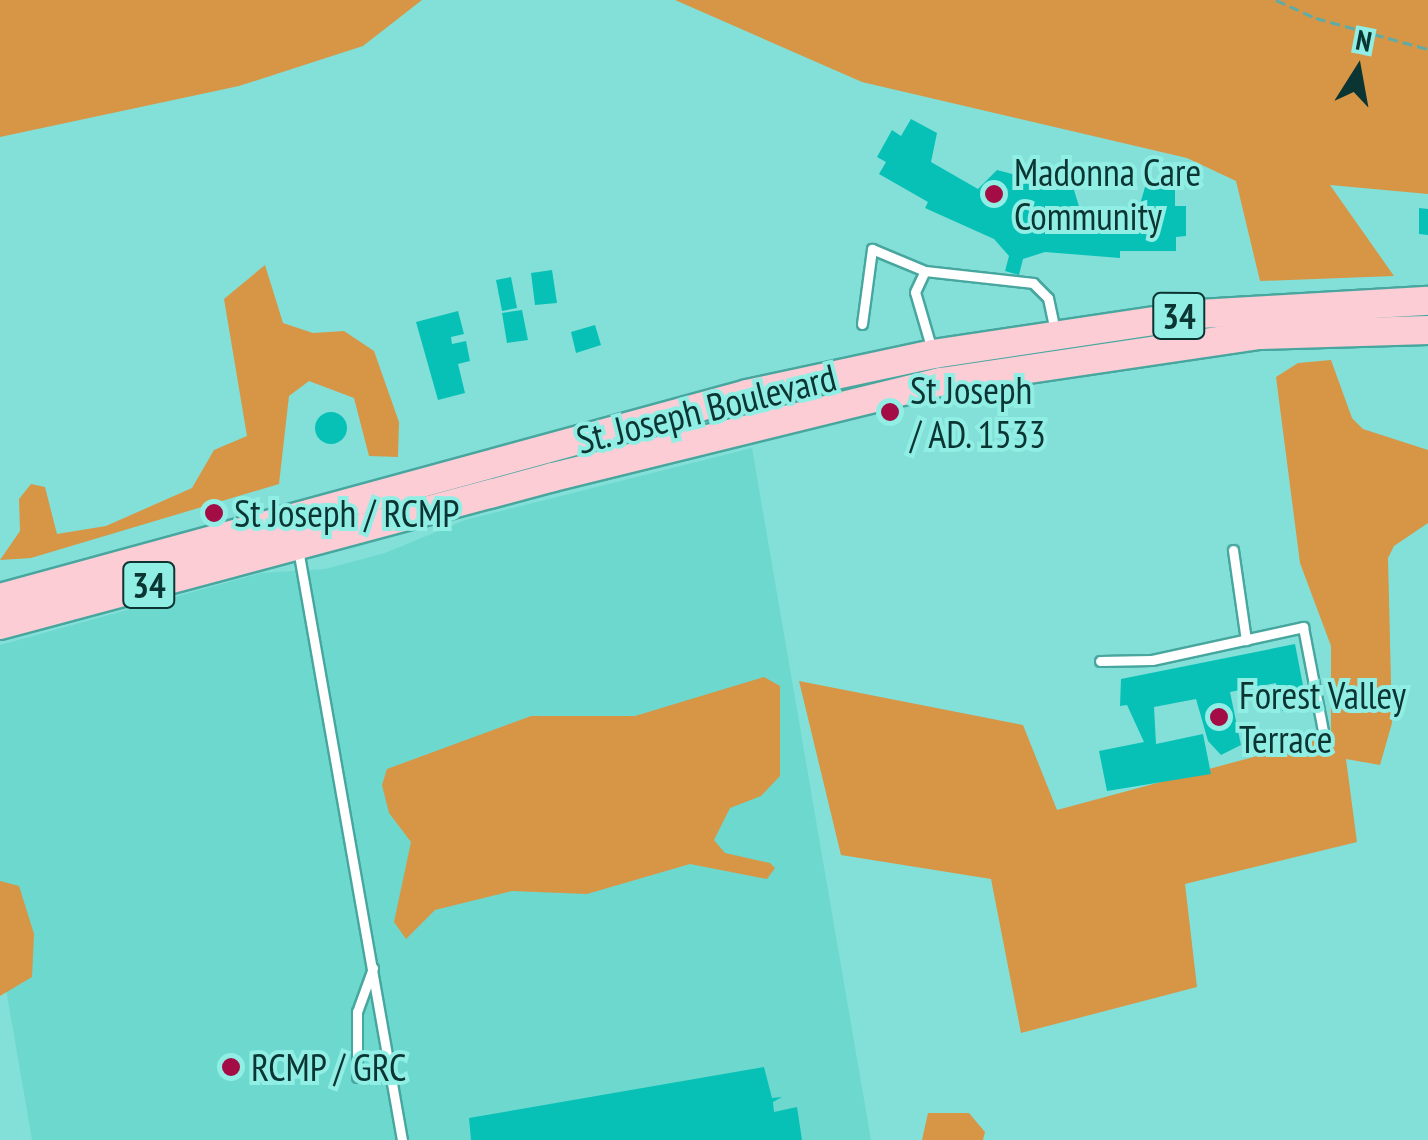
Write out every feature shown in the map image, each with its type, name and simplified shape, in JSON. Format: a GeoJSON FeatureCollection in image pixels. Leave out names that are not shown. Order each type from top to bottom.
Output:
{"type":"FeatureCollection","features":[{"type":"Feature","properties":{"kind":"main road","name":"St. Joseph Boulevard"},"geometry":{"type":"LineString","coordinates":[[0,598],[747,394],[933,354],[1055,331],[1256,308],[1428,301]]}},
{"type":"Feature","properties":{"kind":"main road","name":"St. Joseph Boulevard"},"geometry":{"type":"LineString","coordinates":[[0,625],[548,478],[941,382],[1260,335],[1428,330]]}},
{"type":"Feature","properties":{"kind":"main road"},"geometry":{"type":"LineString","coordinates":[[933,354],[941,382]]}},
{"type":"Feature","properties":{"kind":"main road"},"geometry":{"type":"LineString","coordinates":[[538,450],[548,478]]}},
{"type":"Feature","properties":{"kind":"lane"},"geometry":{"type":"LineString","coordinates":[[862,324],[872,250],[925,271],[1033,283],[1048,298],[1055,331]]}},
{"type":"Feature","properties":{"kind":"lane"},"geometry":{"type":"LineString","coordinates":[[925,271],[915,292],[933,354]]}},
{"type":"Feature","properties":{"kind":"lane"},"geometry":{"type":"LineString","coordinates":[[290,517],[402,1140]]}},
{"type":"Feature","properties":{"kind":"lane"},"geometry":{"type":"LineString","coordinates":[[1233,550],[1246,640]]}},
{"type":"Feature","properties":{"kind":"lane"},"geometry":{"type":"LineString","coordinates":[[1100,662],[1152,660],[1303,628],[1323,731]]}},
{"type":"Feature","properties":{"kind":"lane"},"geometry":{"type":"LineString","coordinates":[[357,1077],[357,1012],[373,968]]}},
{"type":"Feature","properties":{"kind":"path"},"geometry":{"type":"LineString","coordinates":[[1276,0],[1316,18],[1428,49]]}},
{"type":"Feature","properties":{"kind":"shaded area"},"geometry":{"type":"Polygon","coordinates":[[[0,0],[422,0],[363,46],[239,86],[0,137],[0,0]]]}},
{"type":"Feature","properties":{"kind":"shaded area"},"geometry":{"type":"Polygon","coordinates":[[[675,0],[1428,0],[1428,194],[1330,185],[1394,276],[1260,281],[1236,181],[1187,158],[862,82],[675,0]]]}},
{"type":"Feature","properties":{"kind":"shaded area"},"geometry":{"type":"Polygon","coordinates":[[[265,265],[283,323],[313,333],[344,331],[374,351],[399,422],[398,457],[369,456],[354,398],[309,381],[289,396],[279,484],[31,558],[0,560],[20,531],[19,499],[31,484],[45,487],[57,534],[106,526],[192,488],[214,450],[247,436],[224,299],[265,265]]]}},
{"type":"Feature","properties":{"kind":"shaded area"},"geometry":{"type":"Polygon","coordinates":[[[1331,360],[1352,418],[1363,429],[1428,450],[1428,523],[1394,546],[1388,558],[1392,723],[1380,765],[1346,759],[1357,842],[1185,884],[1197,987],[1021,1033],[991,879],[841,855],[799,681],[1023,725],[1057,810],[1331,736],[1331,646],[1300,563],[1276,377],[1298,363],[1331,360]]]}},
{"type":"Feature","properties":{"kind":"shaded area","name":"RCMP / GRC"},"geometry":{"type":"Polygon","coordinates":[[[752,448],[871,1140],[32,1140],[0,954],[0,645],[261,573],[325,569],[385,553],[465,520],[752,448]]]}},
{"type":"Feature","properties":{"kind":"shaded area"},"geometry":{"type":"Polygon","coordinates":[[[764,677],[780,686],[780,776],[761,796],[730,808],[714,840],[725,853],[770,863],[775,868],[767,879],[690,864],[587,894],[512,891],[435,910],[406,939],[394,922],[411,842],[389,813],[382,785],[387,769],[531,716],[635,716],[764,677]]]}},
{"type":"Feature","properties":{"kind":"shaded area"},"geometry":{"type":"Polygon","coordinates":[[[0,881],[19,886],[34,934],[32,977],[0,996],[0,881]]]}},
{"type":"Feature","properties":{"kind":"shaded area"},"geometry":{"type":"Polygon","coordinates":[[[928,1113],[969,1113],[985,1132],[983,1140],[922,1140],[928,1113]]]}},
{"type":"Feature","properties":{"kind":"building","name":"Madonna Care Community"},"geometry":{"type":"Polygon","coordinates":[[[911,119],[937,133],[931,162],[978,189],[997,170],[1074,190],[1082,216],[1137,215],[1145,187],[1175,187],[1175,206],[1186,206],[1186,236],[1176,237],[1176,251],[1120,251],[1120,258],[1045,252],[1023,259],[1019,275],[1005,271],[1009,256],[994,239],[925,208],[928,202],[879,174],[886,162],[877,157],[892,130],[901,136],[911,119]]]}},
{"type":"Feature","properties":{"kind":"building"},"geometry":{"type":"Polygon","coordinates":[[[1419,208],[1428,209],[1428,235],[1419,234],[1419,208]]]}},
{"type":"Feature","properties":{"kind":"building"},"geometry":{"type":"Polygon","coordinates":[[[552,270],[557,303],[535,305],[531,273],[552,270]]]}},
{"type":"Feature","properties":{"kind":"building"},"geometry":{"type":"Polygon","coordinates":[[[511,277],[517,308],[502,311],[496,280],[511,277]]]}},
{"type":"Feature","properties":{"kind":"building"},"geometry":{"type":"Polygon","coordinates":[[[522,310],[528,340],[507,343],[502,313],[522,310]]]}},
{"type":"Feature","properties":{"kind":"building"},"geometry":{"type":"Polygon","coordinates":[[[458,311],[464,334],[451,337],[452,344],[466,341],[470,361],[458,364],[465,393],[438,400],[416,322],[458,311]]]}},
{"type":"Feature","properties":{"kind":"building"},"geometry":{"type":"Polygon","coordinates":[[[595,325],[601,345],[576,353],[571,332],[595,325]]]}},
{"type":"Feature","properties":{"kind":"building"},"geometry":{"type":"Polygon","coordinates":[[[331,412],[342,417],[347,428],[342,439],[331,444],[320,439],[315,428],[320,417],[331,412]]]}},
{"type":"Feature","properties":{"kind":"building","name":"Forest Valley Terrace"},"geometry":{"type":"Polygon","coordinates":[[[1295,644],[1307,706],[1282,711],[1276,683],[1230,692],[1241,745],[1221,755],[1208,741],[1196,699],[1154,707],[1156,744],[1203,734],[1211,774],[1107,791],[1099,751],[1144,742],[1127,705],[1120,706],[1121,679],[1295,644]]]}},
{"type":"Feature","properties":{"kind":"building"},"geometry":{"type":"Polygon","coordinates":[[[764,1067],[772,1098],[782,1097],[773,1102],[774,1112],[797,1107],[802,1140],[471,1140],[469,1118],[764,1067]]]}},
{"type":"Feature","properties":{"kind":"place","name":"Madonna Care Community"},"geometry":{"type":"Point","coordinates":[994,194]}},
{"type":"Feature","properties":{"kind":"place","name":"St Joseph / AD. 1533"},"geometry":{"type":"Point","coordinates":[890,412]}},
{"type":"Feature","properties":{"kind":"place","name":"St Joseph / RCMP"},"geometry":{"type":"Point","coordinates":[214,513]}},
{"type":"Feature","properties":{"kind":"place","name":"Forest Valley Terrace"},"geometry":{"type":"Point","coordinates":[1219,717]}},
{"type":"Feature","properties":{"kind":"place","name":"RCMP / GRC"},"geometry":{"type":"Point","coordinates":[231,1067]}}]}
